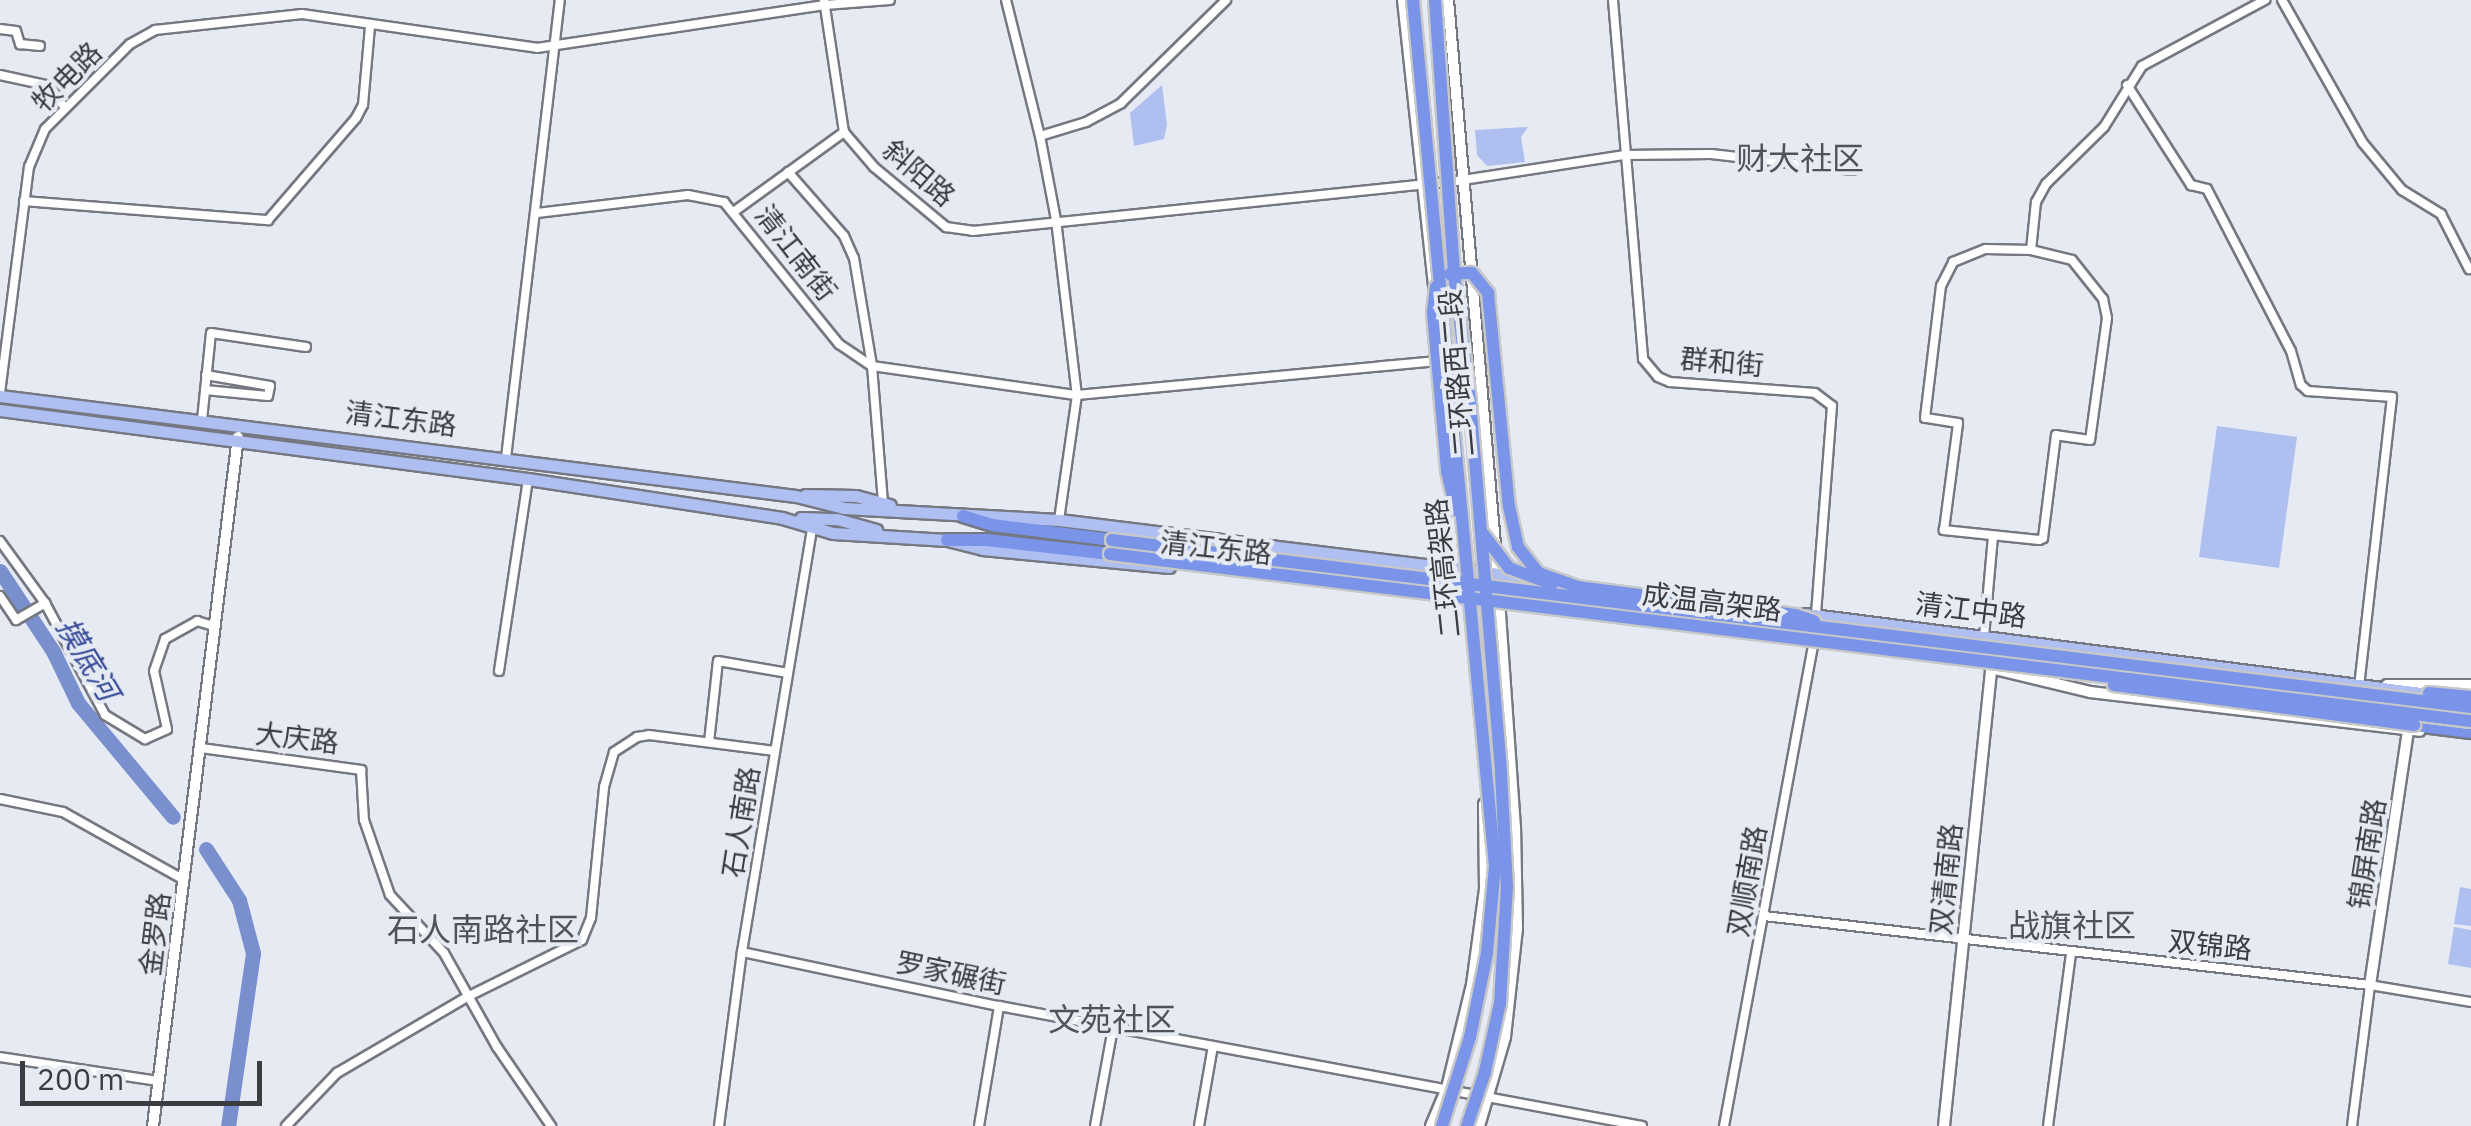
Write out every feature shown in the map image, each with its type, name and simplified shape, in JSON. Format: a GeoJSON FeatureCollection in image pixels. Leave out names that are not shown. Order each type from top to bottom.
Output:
{"type":"FeatureCollection","features":[{"type":"Feature","properties":{"kind":"highway","name":"二环高架路"},"geometry":{"type":"LineString","coordinates":[[1412,0],[1495,866],[1482,980],[1442,1126]]}},
{"type":"Feature","properties":{"kind":"highway","name":"二环高架路"},"geometry":{"type":"LineString","coordinates":[[1436,0],[1454,274],[1502,773],[1506,919],[1496,1020],[1467,1126]]}},
{"type":"Feature","properties":{"kind":"highway"},"geometry":{"type":"LineString","coordinates":[[1467,569],[1447,472],[1432,300],[1447,274],[1464,272],[1480,279],[1490,303],[1509,506],[1518,547],[1538,572],[1581,588]]}},
{"type":"Feature","properties":{"kind":"highway","name":"成温高架路"},"geometry":{"type":"LineString","coordinates":[[963,516],[1111,547],[2028,668],[2471,721]]}},
{"type":"Feature","properties":{"kind":"highway"},"geometry":{"type":"LineString","coordinates":[[1481,530],[1500,561],[1517,574],[1581,588],[1795,615],[1840,630]]}},
{"type":"Feature","properties":{"kind":"highway","name":"成温高架路"},"geometry":{"type":"LineString","coordinates":[[947,540],[1111,547],[2471,701]]}},
{"type":"Feature","properties":{"kind":"highway"},"geometry":{"type":"LineString","coordinates":[[2028,668],[2148,692],[2411,728],[2471,732]]}},
{"type":"Feature","properties":{"kind":"main road","name":"二环路西二段"},"geometry":{"type":"LineString","coordinates":[[1403,0],[1420,184],[1467,569],[1482,768],[1484,889],[1472,985],[1447,1088],[1431,1126]]}},
{"type":"Feature","properties":{"kind":"main road","name":"二环路西二段"},"geometry":{"type":"LineString","coordinates":[[1448,0],[1516,828],[1516,929],[1505,1037],[1491,1099],[1479,1126]]}},
{"type":"Feature","properties":{"kind":"main road","name":"清江东路"},"geometry":{"type":"LineString","coordinates":[[0,395],[506,458],[740,492],[796,496],[844,508],[1059,520],[1467,569]]}},
{"type":"Feature","properties":{"kind":"main road","name":"清江东路"},"geometry":{"type":"LineString","coordinates":[[0,410],[528,479],[782,518],[837,519],[900,536]]}},
{"type":"Feature","properties":{"kind":"main road"},"geometry":{"type":"LineString","coordinates":[[200,748],[240,424]]}},
{"type":"Feature","properties":{"kind":"main road","name":"清江东路"},"geometry":{"type":"LineString","coordinates":[[796,496],[819,492],[884,502],[903,509]]}},
{"type":"Feature","properties":{"kind":"main road","name":"清江东路"},"geometry":{"type":"LineString","coordinates":[[782,518],[833,533],[947,540],[982,550],[1468,601]]}},
{"type":"Feature","properties":{"kind":"main road","name":"清江中路"},"geometry":{"type":"LineString","coordinates":[[1467,569],[2359,687]]}},
{"type":"Feature","properties":{"kind":"main road","name":"清江中路"},"geometry":{"type":"LineString","coordinates":[[1468,601],[2471,732]]}},
{"type":"Feature","properties":{"kind":"main road","name":"双清南路"},"geometry":{"type":"LineString","coordinates":[[1944,1126],[1991,668],[1984,637]]}},
{"type":"Feature","properties":{"kind":"main road","name":"清江中路"},"geometry":{"type":"LineString","coordinates":[[1991,668],[2090,692],[2411,728]]}},
{"type":"Feature","properties":{"kind":"main road"},"geometry":{"type":"LineString","coordinates":[[2359,687],[2471,685]]}},
{"type":"Feature","properties":{"kind":"main road","name":"锦屏南路"},"geometry":{"type":"LineString","coordinates":[[2370,984],[2411,728]]}},
{"type":"Feature","properties":{"kind":"main road","name":"金罗路"},"geometry":{"type":"LineString","coordinates":[[153,1126],[200,748]]}},
{"type":"Feature","properties":{"kind":"street"},"geometry":{"type":"LineString","coordinates":[[506,458],[560,0]]}},
{"type":"Feature","properties":{"kind":"street","name":"牧电路"},"geometry":{"type":"LineString","coordinates":[[0,395],[28,167],[45,129],[130,44],[155,30],[302,14],[370,27],[537,48],[825,2],[890,0]]}},
{"type":"Feature","properties":{"kind":"street"},"geometry":{"type":"LineString","coordinates":[[1006,0],[1040,136],[1056,220],[1076,395],[1059,520]]}},
{"type":"Feature","properties":{"kind":"street"},"geometry":{"type":"LineString","coordinates":[[1040,136],[1086,122],[1121,104],[1226,0]]}},
{"type":"Feature","properties":{"kind":"street","name":"群和街"},"geometry":{"type":"LineString","coordinates":[[1613,0],[1643,359],[1649,369],[1670,382],[1815,393],[1832,406],[1816,616]]}},
{"type":"Feature","properties":{"kind":"street"},"geometry":{"type":"LineString","coordinates":[[2031,250],[2036,202],[2046,184],[2104,127],[2142,66],[2265,0]]}},
{"type":"Feature","properties":{"kind":"street"},"geometry":{"type":"LineString","coordinates":[[2282,0],[2362,142],[2402,190],[2441,214],[2468,269]]}},
{"type":"Feature","properties":{"kind":"street"},"geometry":{"type":"LineString","coordinates":[[735,211],[844,132],[825,2]]}},
{"type":"Feature","properties":{"kind":"street"},"geometry":{"type":"LineString","coordinates":[[24,201],[268,220],[363,105],[370,27]]}},
{"type":"Feature","properties":{"kind":"street"},"geometry":{"type":"LineString","coordinates":[[0,29],[16,31],[20,44],[40,46]]}},
{"type":"Feature","properties":{"kind":"street"},"geometry":{"type":"LineString","coordinates":[[0,76],[50,86],[65,108]]}},
{"type":"Feature","properties":{"kind":"street"},"geometry":{"type":"LineString","coordinates":[[2128,85],[2192,185],[2207,189],[2292,352],[2301,385],[2308,391],[2392,397],[2359,687]]}},
{"type":"Feature","properties":{"kind":"street","name":"斜阳路"},"geometry":{"type":"LineString","coordinates":[[844,132],[874,167],[946,226],[974,231],[1463,180],[1624,155],[1711,154],[1852,170]]}},
{"type":"Feature","properties":{"kind":"street"},"geometry":{"type":"LineString","coordinates":[[788,172],[844,236],[854,258],[872,366],[884,502]]}},
{"type":"Feature","properties":{"kind":"street","name":"清江南街"},"geometry":{"type":"LineString","coordinates":[[536,213],[688,195],[711,196],[735,211],[839,344],[872,366]]}},
{"type":"Feature","properties":{"kind":"street"},"geometry":{"type":"LineString","coordinates":[[1986,249],[2031,250],[2072,260],[2104,299],[2107,318],[2090,440],[2056,435],[2043,538],[1994,538],[1944,530],[1958,422],[1925,418],[1941,286],[1953,262],[1970,255],[1986,249]]}},
{"type":"Feature","properties":{"kind":"street"},"geometry":{"type":"LineString","coordinates":[[202,420],[212,333],[306,346]]}},
{"type":"Feature","properties":{"kind":"street"},"geometry":{"type":"LineString","coordinates":[[872,366],[1076,395],[1444,361]]}},
{"type":"Feature","properties":{"kind":"street"},"geometry":{"type":"LineString","coordinates":[[205,390],[268,396],[270,386],[206,375]]}},
{"type":"Feature","properties":{"kind":"street"},"geometry":{"type":"LineString","coordinates":[[499,671],[528,479]]}},
{"type":"Feature","properties":{"kind":"street","name":"石人南路"},"geometry":{"type":"LineString","coordinates":[[720,1126],[742,952],[812,527]]}},
{"type":"Feature","properties":{"kind":"street"},"geometry":{"type":"LineString","coordinates":[[1984,637],[1994,538]]}},
{"type":"Feature","properties":{"kind":"street"},"geometry":{"type":"LineString","coordinates":[[0,541],[105,715],[145,740],[166,729],[154,671],[165,638],[196,621],[213,626]]}},
{"type":"Feature","properties":{"kind":"street"},"geometry":{"type":"LineString","coordinates":[[0,596],[16,620],[40,605]]}},
{"type":"Feature","properties":{"kind":"street","name":"双顺南路"},"geometry":{"type":"LineString","coordinates":[[1724,1126],[1812,644]]}},
{"type":"Feature","properties":{"kind":"street"},"geometry":{"type":"LineString","coordinates":[[709,742],[718,661],[788,674]]}},
{"type":"Feature","properties":{"kind":"street"},"geometry":{"type":"LineString","coordinates":[[286,1126],[337,1073],[466,997],[582,940],[589,929],[604,787],[614,752],[637,737],[649,735],[775,751]]}},
{"type":"Feature","properties":{"kind":"street","name":"大庆路"},"geometry":{"type":"LineString","coordinates":[[200,748],[361,770],[364,820],[390,895],[444,953],[466,997],[551,1126]]}},
{"type":"Feature","properties":{"kind":"street"},"geometry":{"type":"LineString","coordinates":[[0,799],[63,812],[184,880]]}},
{"type":"Feature","properties":{"kind":"street","name":"双锦路"},"geometry":{"type":"LineString","coordinates":[[1764,916],[2370,984],[2471,1002]]}},
{"type":"Feature","properties":{"kind":"street","name":"罗家碾街"},"geometry":{"type":"LineString","coordinates":[[742,952],[999,1006],[1642,1126]]}},
{"type":"Feature","properties":{"kind":"street"},"geometry":{"type":"LineString","coordinates":[[2048,1126],[2072,953]]}},
{"type":"Feature","properties":{"kind":"street"},"geometry":{"type":"LineString","coordinates":[[2352,1126],[2370,984]]}},
{"type":"Feature","properties":{"kind":"street"},"geometry":{"type":"LineString","coordinates":[[980,1126],[999,1006]]}},
{"type":"Feature","properties":{"kind":"street"},"geometry":{"type":"LineString","coordinates":[[1095,1126],[1113,1028]]}},
{"type":"Feature","properties":{"kind":"street"},"geometry":{"type":"LineString","coordinates":[[1200,1126],[1214,1046]]}},
{"type":"Feature","properties":{"kind":"street"},"geometry":{"type":"LineString","coordinates":[[0,1057],[159,1081]]}},
{"type":"Feature","properties":{"kind":"shaded area"},"geometry":{"type":"Polygon","coordinates":[[[1162,85],[1167,125],[1164,139],[1134,146],[1130,113],[1162,85]]]}},
{"type":"Feature","properties":{"kind":"shaded area"},"geometry":{"type":"Polygon","coordinates":[[[1528,127],[1521,137],[1525,162],[1487,166],[1477,155],[1475,130],[1528,127]]]}},
{"type":"Feature","properties":{"kind":"shaded area"},"geometry":{"type":"Polygon","coordinates":[[[2217,426],[2297,437],[2279,568],[2199,557],[2217,426]]]}},
{"type":"Feature","properties":{"kind":"shaded area"},"geometry":{"type":"Polygon","coordinates":[[[2460,887],[2471,889],[2471,926],[2454,924],[2460,887]]]}},
{"type":"Feature","properties":{"kind":"shaded area"},"geometry":{"type":"Polygon","coordinates":[[[2454,927],[2471,930],[2471,968],[2448,964],[2454,927]]]}},
{"type":"Feature","properties":{"kind":"waterway","name":"摸底河"},"geometry":{"type":"LineString","coordinates":[[0,571],[53,651],[78,703],[173,817]]}},
{"type":"Feature","properties":{"kind":"waterway","name":"摸底河"},"geometry":{"type":"LineString","coordinates":[[206,849],[239,900],[253,953],[228,1126]]}},
{"type":"Feature","properties":{"kind":"district","name":"财大社区"},"geometry":{"type":"Point","coordinates":[1800,158]}},
{"type":"Feature","properties":{"kind":"district","name":"战旗社区"},"geometry":{"type":"Point","coordinates":[2072,925]}},
{"type":"Feature","properties":{"kind":"district","name":"石人南路社区"},"geometry":{"type":"Point","coordinates":[483,929]}},
{"type":"Feature","properties":{"kind":"district","name":"文苑社区"},"geometry":{"type":"Point","coordinates":[1112,1019]}}]}
